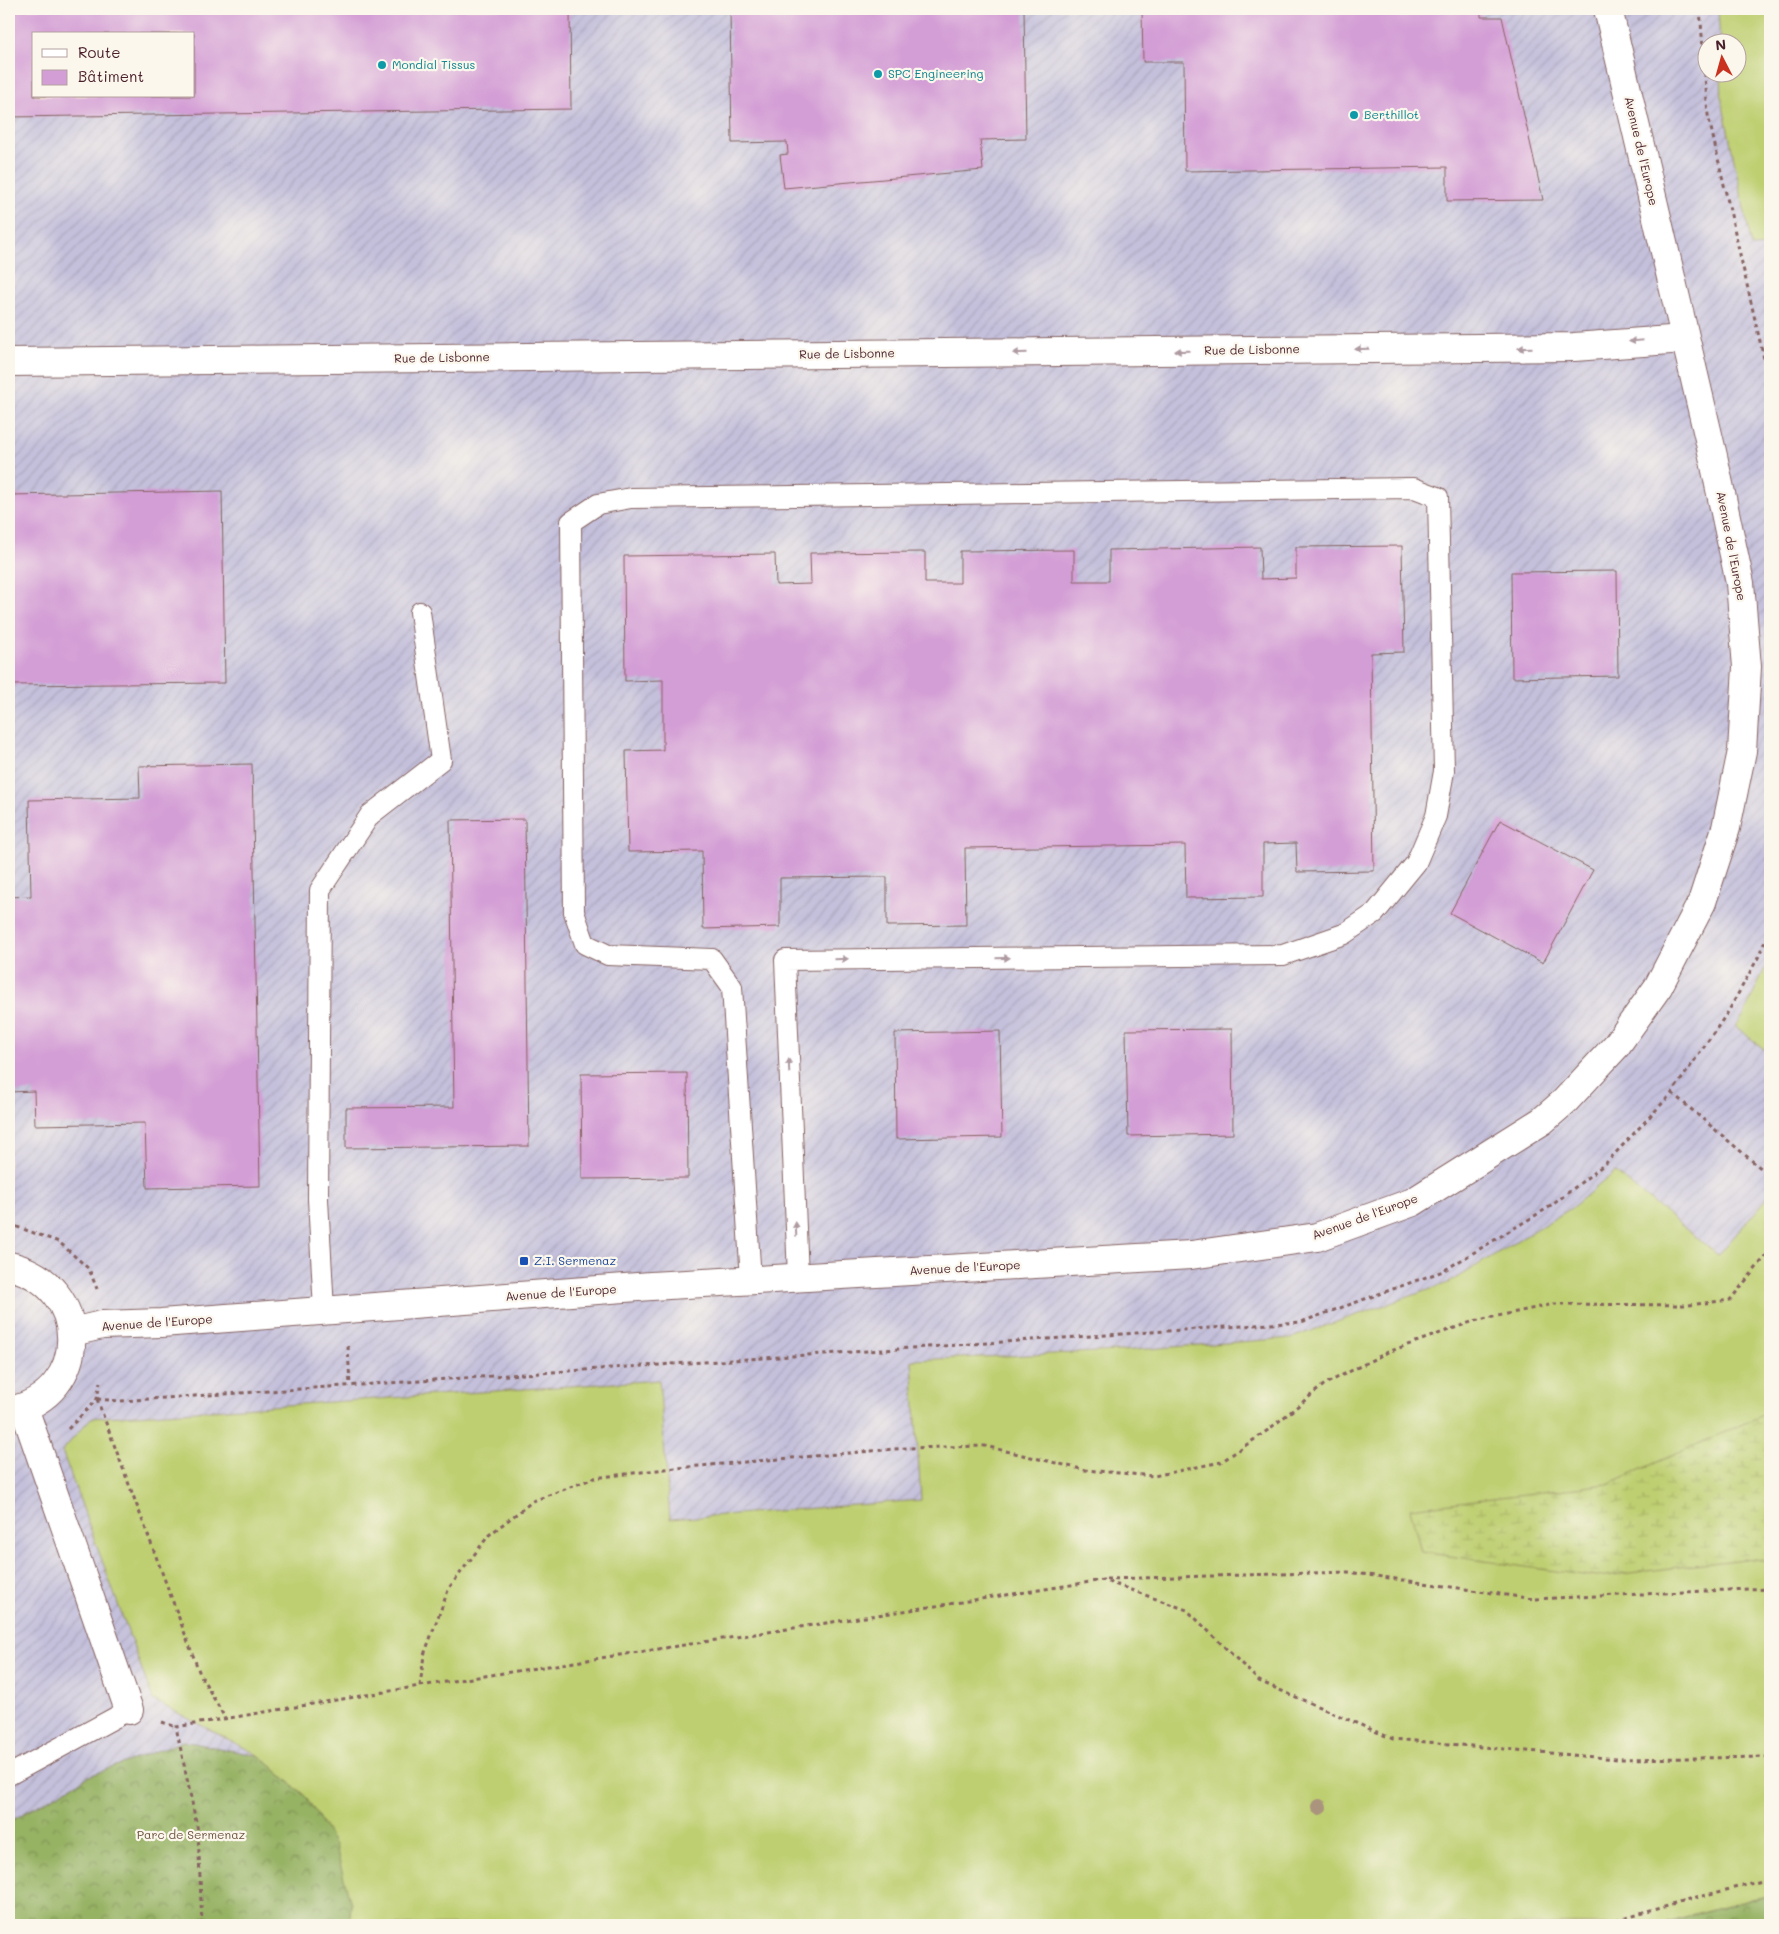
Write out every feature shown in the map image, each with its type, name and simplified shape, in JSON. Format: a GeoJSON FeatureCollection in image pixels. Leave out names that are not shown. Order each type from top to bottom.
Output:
{"type":"FeatureCollection","features":[{"type":"Feature","properties":{"kind":"street","name":"Avenue de l'Europe"},"geometry":{"type":"LineString","coordinates":[[72,1332],[102,1326],[751,1280],[1191,1255],[1317,1237],[1413,1202],[1542,1121],[1566,1101],[1616,1046],[1658,987],[1702,902],[1726,828],[1742,752],[1747,667],[1740,583],[1713,456],[1608,9]]}},
{"type":"Feature","properties":{"kind":"street","name":"Rue de Lisbonne"},"geometry":{"type":"LineString","coordinates":[[9,362],[1574,347],[1684,338]]}},
{"type":"Feature","properties":{"kind":"street"},"geometry":{"type":"LineString","coordinates":[[9,1266],[26,1270],[49,1284],[65,1306],[72,1332],[70,1356],[60,1378],[44,1396],[16,1409],[129,1710]]}},
{"type":"Feature","properties":{"kind":"lane"},"geometry":{"type":"LineString","coordinates":[[751,1280],[732,987],[712,959],[608,954],[585,944],[574,912],[570,522],[598,504],[631,498],[1414,488],[1438,497],[1444,771],[1436,816],[1416,863],[1376,913],[1344,934],[1283,955],[785,960],[798,1277]]}},
{"type":"Feature","properties":{"kind":"lane"},"geometry":{"type":"LineString","coordinates":[[324,1311],[318,1199],[320,890],[370,815],[441,760],[420,612]]}},
{"type":"Feature","properties":{"kind":"lane"},"geometry":{"type":"LineString","coordinates":[[9,1774],[129,1710]]}},
{"type":"Feature","properties":{"kind":"path"},"geometry":{"type":"LineString","coordinates":[[1700,9],[1708,115],[1770,385]]}},
{"type":"Feature","properties":{"kind":"path"},"geometry":{"type":"LineString","coordinates":[[1672,1093],[1770,1176]]}},
{"type":"Feature","properties":{"kind":"path"},"geometry":{"type":"LineString","coordinates":[[420,1686],[424,1655],[449,1588],[489,1534],[533,1501],[594,1478],[665,1469],[906,1448],[985,1446],[1085,1470],[1154,1476],[1221,1462],[1268,1430],[1325,1384],[1405,1346],[1474,1321],[1554,1304],[1689,1305],[1730,1300],[1770,1251]]}},
{"type":"Feature","properties":{"kind":"path"},"geometry":{"type":"LineString","coordinates":[[97,1399],[200,1674],[225,1718]]}},
{"type":"Feature","properties":{"kind":"path"},"geometry":{"type":"LineString","coordinates":[[202,1925],[198,1831],[176,1727],[420,1686],[1103,1580],[1348,1572],[1534,1599],[1770,1588]]}},
{"type":"Feature","properties":{"kind":"path"},"geometry":{"type":"LineString","coordinates":[[1103,1580],[1187,1610],[1259,1681],[1393,1739],[1617,1759],[1770,1757]]}},
{"type":"Feature","properties":{"kind":"path"},"geometry":{"type":"LineString","coordinates":[[1602,1925],[1706,1895],[1770,1880]]}},
{"type":"Feature","properties":{"kind":"shaded area"},"geometry":{"type":"Polygon","coordinates":[[[9,9],[1718,9],[1719,32],[1696,32],[1696,82],[1721,82],[1722,101],[1752,247],[1770,246],[1770,957],[1744,1015],[1735,1025],[1770,1054],[1770,1195],[1719,1255],[1615,1172],[1570,1209],[1448,1283],[1291,1338],[1121,1351],[912,1360],[921,1500],[669,1519],[658,1380],[91,1418],[153,1699],[260,1756],[89,1776],[9,1822],[9,9]]]}},
{"type":"Feature","properties":{"kind":"green space"},"geometry":{"type":"Polygon","coordinates":[[[1718,9],[1770,9],[1770,246],[1752,247],[1722,101],[1721,82],[1746,82],[1746,32],[1719,32],[1718,9]]]}},
{"type":"Feature","properties":{"kind":"green space"},"geometry":{"type":"Polygon","coordinates":[[[1770,957],[1770,1054],[1735,1026],[1744,1015],[1770,957]]]}},
{"type":"Feature","properties":{"kind":"green space"},"geometry":{"type":"Polygon","coordinates":[[[1615,1172],[1718,1255],[1770,1195],[1770,1894],[1660,1925],[349,1925],[351,1904],[307,1798],[260,1756],[153,1700],[62,1451],[91,1418],[659,1380],[670,1519],[921,1500],[912,1360],[1121,1351],[1291,1338],[1448,1283],[1570,1209],[1615,1172]]]}},
{"type":"Feature","properties":{"kind":"green space"},"geometry":{"type":"Polygon","coordinates":[[[1770,1412],[1770,1562],[1744,1559],[1597,1577],[1421,1552],[1410,1508],[1608,1484],[1770,1412]]]}},
{"type":"Feature","properties":{"kind":"green space","name":"Parc de Sermenaz"},"geometry":{"type":"Polygon","coordinates":[[[183,1741],[260,1756],[307,1798],[335,1845],[351,1904],[349,1925],[9,1925],[9,1822],[89,1776],[183,1741]]]}},
{"type":"Feature","properties":{"kind":"green space"},"geometry":{"type":"Polygon","coordinates":[[[1770,1894],[1770,1925],[1660,1925],[1770,1894]]]}},
{"type":"Feature","properties":{"kind":"building","name":"Mondial Tissus"},"geometry":{"type":"Polygon","coordinates":[[[9,9],[570,9],[571,109],[9,117],[9,9]]]}},
{"type":"Feature","properties":{"kind":"building","name":"SPC Engineering"},"geometry":{"type":"Polygon","coordinates":[[[730,9],[1024,9],[1026,139],[980,140],[983,170],[784,188],[780,155],[788,154],[787,142],[732,143],[730,9]]]}},
{"type":"Feature","properties":{"kind":"building","name":"Berthillot"},"geometry":{"type":"Polygon","coordinates":[[[1142,9],[1481,9],[1481,17],[1502,17],[1543,200],[1447,201],[1447,167],[1185,171],[1184,62],[1143,62],[1142,9]]]}},
{"type":"Feature","properties":{"kind":"building"},"geometry":{"type":"Polygon","coordinates":[[[222,491],[225,683],[9,685],[9,495],[222,491]]]}},
{"type":"Feature","properties":{"kind":"building"},"geometry":{"type":"Polygon","coordinates":[[[1402,546],[1404,652],[1371,653],[1374,871],[1297,872],[1296,843],[1263,844],[1263,897],[1186,898],[1185,845],[965,848],[966,925],[887,926],[887,877],[780,878],[780,927],[703,929],[702,851],[628,852],[626,751],[663,750],[663,680],[625,681],[624,556],[775,554],[776,585],[811,584],[810,553],[925,552],[925,583],[960,583],[960,551],[1074,550],[1074,581],[1109,581],[1109,550],[1260,547],[1261,579],[1296,578],[1296,547],[1402,546]]]}},
{"type":"Feature","properties":{"kind":"building"},"geometry":{"type":"Polygon","coordinates":[[[1617,571],[1618,676],[1512,678],[1511,572],[1617,571]]]}},
{"type":"Feature","properties":{"kind":"building"},"geometry":{"type":"Polygon","coordinates":[[[252,764],[260,1186],[147,1188],[145,1123],[35,1125],[34,1091],[9,1092],[9,897],[31,896],[29,800],[140,798],[139,766],[252,764]]]}},
{"type":"Feature","properties":{"kind":"building"},"geometry":{"type":"Polygon","coordinates":[[[525,819],[529,1146],[346,1148],[346,1108],[454,1107],[450,820],[525,819]]]}},
{"type":"Feature","properties":{"kind":"building"},"geometry":{"type":"Polygon","coordinates":[[[1500,820],[1593,870],[1543,963],[1450,913],[1500,820]]]}},
{"type":"Feature","properties":{"kind":"building"},"geometry":{"type":"Polygon","coordinates":[[[1232,1029],[1233,1134],[1128,1136],[1126,1030],[1232,1029]]]}},
{"type":"Feature","properties":{"kind":"building"},"geometry":{"type":"Polygon","coordinates":[[[1000,1031],[1002,1137],[896,1139],[895,1033],[1000,1031]]]}},
{"type":"Feature","properties":{"kind":"building"},"geometry":{"type":"Polygon","coordinates":[[[687,1073],[688,1178],[582,1179],[581,1074],[687,1073]]]}},
{"type":"Feature","properties":{"kind":"place","name":"Mondial Tissus"},"geometry":{"type":"Point","coordinates":[382,65]}},
{"type":"Feature","properties":{"kind":"place","name":"SPC Engineering"},"geometry":{"type":"Point","coordinates":[878,74]}},
{"type":"Feature","properties":{"kind":"place","name":"Berthillot"},"geometry":{"type":"Point","coordinates":[1354,115]}},
{"type":"Feature","properties":{"kind":"place","name":"Z.I. Sermenaz"},"geometry":{"type":"Point","coordinates":[524,1261]}}]}
